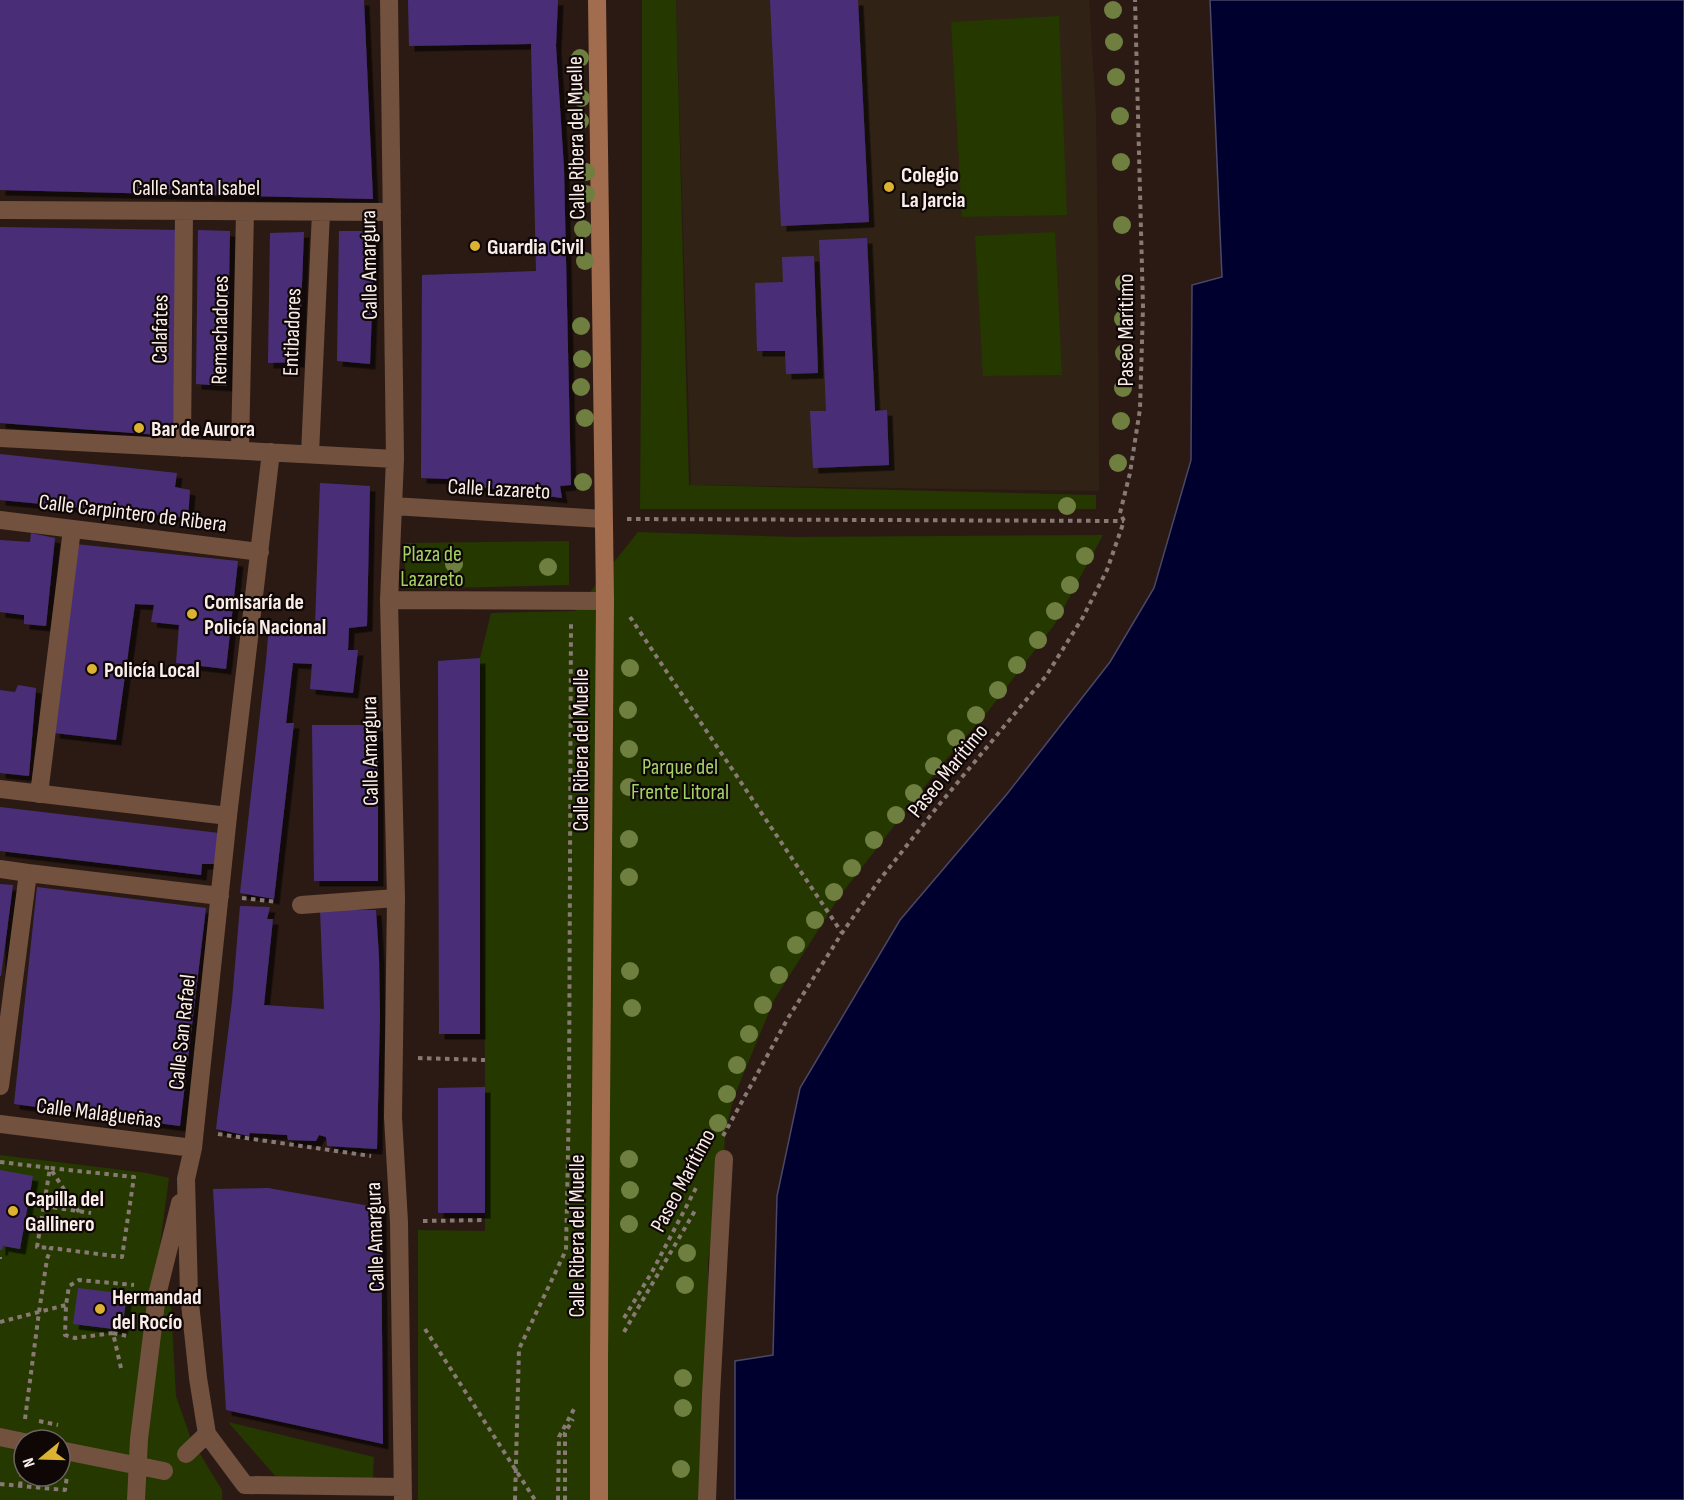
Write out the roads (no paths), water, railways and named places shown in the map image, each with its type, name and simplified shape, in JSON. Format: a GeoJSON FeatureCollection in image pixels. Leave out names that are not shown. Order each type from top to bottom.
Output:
{"type":"FeatureCollection","features":[{"type":"Feature","properties":{"kind":"street","name":"Calle Amargura"},"geometry":{"type":"LineString","coordinates":[[389,0],[395,459],[389,600],[396,898],[393,1117],[399,1222],[403,1493]]}},
{"type":"Feature","properties":{"kind":"street","name":"Calle Ribera del Muelle"},"geometry":{"type":"LineString","coordinates":[[597,0],[605,601],[599,1500]]}},
{"type":"Feature","properties":{"kind":"street","name":"Calle Santa Isabel"},"geometry":{"type":"LineString","coordinates":[[0,210],[392,212]]}},
{"type":"Feature","properties":{"kind":"street","name":"Calafates"},"geometry":{"type":"LineString","coordinates":[[182,448],[184,212]]}},
{"type":"Feature","properties":{"kind":"street","name":"Remachadores"},"geometry":{"type":"LineString","coordinates":[[240,450],[245,212]]}},
{"type":"Feature","properties":{"kind":"street","name":"Entibadores"},"geometry":{"type":"LineString","coordinates":[[310,454],[321,212]]}},
{"type":"Feature","properties":{"kind":"street"},"geometry":{"type":"LineString","coordinates":[[0,438],[395,459]]}},
{"type":"Feature","properties":{"kind":"street","name":"Calle San Rafael"},"geometry":{"type":"LineString","coordinates":[[271,452],[228,816],[193,1148],[186,1179],[189,1294],[198,1378],[207,1434],[245,1492],[403,1493]]}},
{"type":"Feature","properties":{"kind":"street","name":"Calle Lazareto"},"geometry":{"type":"LineString","coordinates":[[393,506],[603,519]]}},
{"type":"Feature","properties":{"kind":"street","name":"Calle Carpintero de Ribera"},"geometry":{"type":"LineString","coordinates":[[0,520],[260,552]]}},
{"type":"Feature","properties":{"kind":"street"},"geometry":{"type":"LineString","coordinates":[[39,794],[72,529]]}},
{"type":"Feature","properties":{"kind":"street"},"geometry":{"type":"LineString","coordinates":[[389,600],[605,601]]}},
{"type":"Feature","properties":{"kind":"street"},"geometry":{"type":"LineString","coordinates":[[0,789],[228,816]]}},
{"type":"Feature","properties":{"kind":"street"},"geometry":{"type":"LineString","coordinates":[[0,869],[220,896]]}},
{"type":"Feature","properties":{"kind":"street"},"geometry":{"type":"LineString","coordinates":[[0,1086],[28,873]]}},
{"type":"Feature","properties":{"kind":"street"},"geometry":{"type":"LineString","coordinates":[[301,904],[396,898]]}},
{"type":"Feature","properties":{"kind":"street","name":"Calle Malagueñas"},"geometry":{"type":"LineString","coordinates":[[0,1124],[193,1148]]}},
{"type":"Feature","properties":{"kind":"street"},"geometry":{"type":"LineString","coordinates":[[707,1500],[722,1151]]}},
{"type":"Feature","properties":{"kind":"street"},"geometry":{"type":"LineString","coordinates":[[136,1500],[139,1439],[157,1295],[186,1179]]}},
{"type":"Feature","properties":{"kind":"street"},"geometry":{"type":"LineString","coordinates":[[186,1454],[207,1434]]}},
{"type":"Feature","properties":{"kind":"street"},"geometry":{"type":"LineString","coordinates":[[72,1452],[164,1471]]}},
{"type":"Feature","properties":{"kind":"place","name":"Colegio La Jarcia"},"geometry":{"type":"Point","coordinates":[889,187]}},
{"type":"Feature","properties":{"kind":"place","name":"Guardia Civil"},"geometry":{"type":"Point","coordinates":[475,246]}},
{"type":"Feature","properties":{"kind":"place","name":"Bar de Aurora"},"geometry":{"type":"Point","coordinates":[139,428]}},
{"type":"Feature","properties":{"kind":"place","name":"Comisaría de Policía Nacional"},"geometry":{"type":"Point","coordinates":[192,614]}},
{"type":"Feature","properties":{"kind":"place","name":"Policía Local"},"geometry":{"type":"Point","coordinates":[92,669]}},
{"type":"Feature","properties":{"kind":"place","name":"Capilla del Gallinero"},"geometry":{"type":"Point","coordinates":[13,1211]}},
{"type":"Feature","properties":{"kind":"place","name":"Hermandad del Rocío"},"geometry":{"type":"Point","coordinates":[100,1309]}},
{"type":"Feature","properties":{"kind":"park label","name":"Plaza de Lazareto"},"geometry":{"type":"Point","coordinates":[432,566]}},
{"type":"Feature","properties":{"kind":"park label","name":"Parque del Frente Litoral"},"geometry":{"type":"Point","coordinates":[680,778]}}]}
